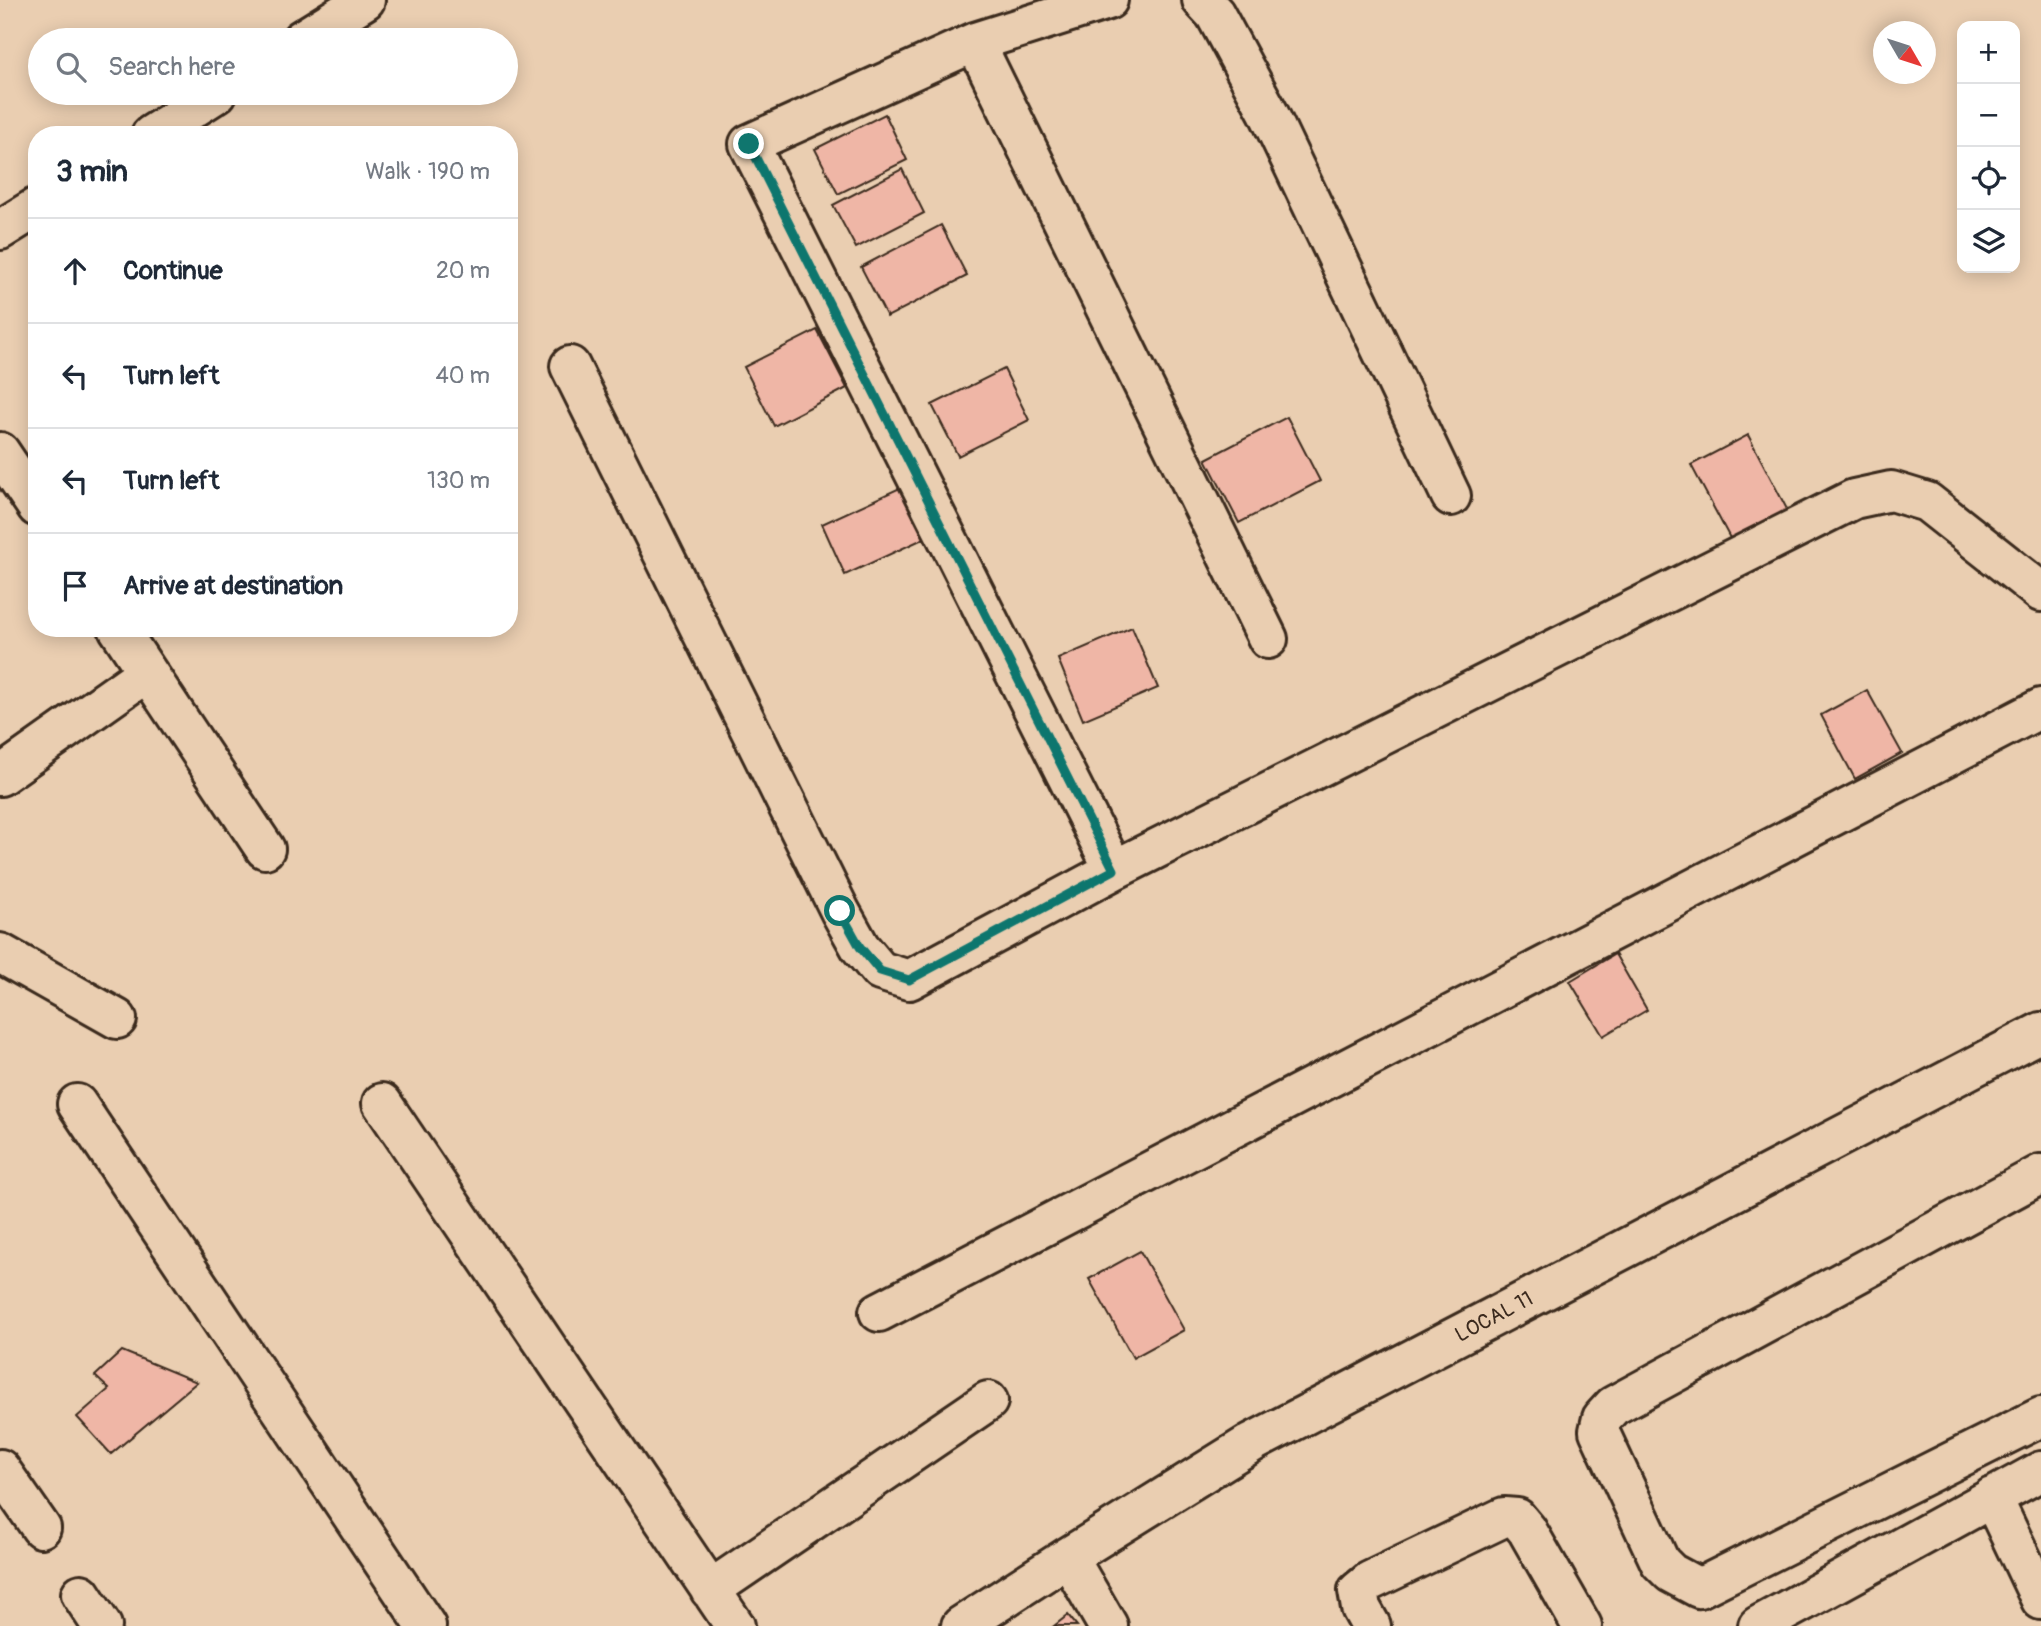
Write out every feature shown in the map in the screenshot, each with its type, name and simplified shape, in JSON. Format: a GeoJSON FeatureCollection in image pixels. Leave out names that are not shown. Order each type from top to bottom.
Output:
{"type":"FeatureCollection","features":[{"type":"Feature","properties":{"kind":"street"},"geometry":{"type":"LineString","coordinates":[[1108,0],[975,42],[749,144],[1114,870]]}},
{"type":"Feature","properties":{"kind":"street"},"geometry":{"type":"LineString","coordinates":[[1202,0],[1215,14],[1268,112],[1451,496]]}},
{"type":"Feature","properties":{"kind":"street"},"geometry":{"type":"LineString","coordinates":[[318,28],[353,3]]}},
{"type":"Feature","properties":{"kind":"street"},"geometry":{"type":"LineString","coordinates":[[975,42],[1268,639]]}},
{"type":"Feature","properties":{"kind":"street"},"geometry":{"type":"LineString","coordinates":[[165,126],[198,105]]}},
{"type":"Feature","properties":{"kind":"street"},"geometry":{"type":"LineString","coordinates":[[0,230],[28,212]]}},
{"type":"Feature","properties":{"kind":"street"},"geometry":{"type":"LineString","coordinates":[[570,366],[840,911],[860,947],[880,971],[909,980],[1114,870],[1854,499],[1891,491],[1927,502],[2041,592]]}},
{"type":"Feature","properties":{"kind":"street"},"geometry":{"type":"LineString","coordinates":[[0,452],[28,494]]}},
{"type":"Feature","properties":{"kind":"street"},"geometry":{"type":"LineString","coordinates":[[124,637],[265,849]]}},
{"type":"Feature","properties":{"kind":"street"},"geometry":{"type":"LineString","coordinates":[[0,776],[147,672]]}},
{"type":"Feature","properties":{"kind":"street"},"geometry":{"type":"LineString","coordinates":[[879,1312],[2041,708]]}},
{"type":"Feature","properties":{"kind":"street"},"geometry":{"type":"LineString","coordinates":[[0,953],[117,1018]]}},
{"type":"Feature","properties":{"kind":"street","name":"LOCAL 11"},"geometry":{"type":"LineString","coordinates":[[961,1626],[1253,1443],[2041,1032]]}},
{"type":"Feature","properties":{"kind":"street"},"geometry":{"type":"LineString","coordinates":[[382,1103],[735,1626]]}},
{"type":"Feature","properties":{"kind":"street"},"geometry":{"type":"LineString","coordinates":[[77,1104],[426,1626]]}},
{"type":"Feature","properties":{"kind":"street"},"geometry":{"type":"LineString","coordinates":[[2041,1174],[1613,1406],[1602,1418],[1599,1432],[1660,1562],[1671,1573],[1699,1587],[2041,1417]]}},
{"type":"Feature","properties":{"kind":"street"},"geometry":{"type":"LineString","coordinates":[[710,1590],[988,1401]]}},
{"type":"Feature","properties":{"kind":"street"},"geometry":{"type":"LineString","coordinates":[[0,1469],[41,1528]]}},
{"type":"Feature","properties":{"kind":"street"},"geometry":{"type":"LineString","coordinates":[[1758,1626],[1804,1615],[1992,1497],[2041,1471]]}},
{"type":"Feature","properties":{"kind":"street"},"geometry":{"type":"LineString","coordinates":[[1992,1497],[2041,1600]]}},
{"type":"Feature","properties":{"kind":"street"},"geometry":{"type":"LineString","coordinates":[[1371,1626],[1361,1608],[1358,1591],[1370,1581],[1504,1517],[1517,1518],[1527,1531],[1582,1626]]}},
{"type":"Feature","properties":{"kind":"street"},"geometry":{"type":"LineString","coordinates":[[1068,1557],[1108,1626]]}},
{"type":"Feature","properties":{"kind":"street"},"geometry":{"type":"LineString","coordinates":[[81,1594],[102,1626]]}},
{"type":"Feature","properties":{"kind":"building"},"geometry":{"type":"Polygon","coordinates":[[[885,114],[907,160],[838,194],[815,149],[885,114]]]}},
{"type":"Feature","properties":{"kind":"building"},"geometry":{"type":"Polygon","coordinates":[[[902,169],[924,213],[856,248],[833,205],[902,169]]]}},
{"type":"Feature","properties":{"kind":"building"},"geometry":{"type":"Polygon","coordinates":[[[941,225],[967,276],[887,317],[861,267],[941,225]]]}},
{"type":"Feature","properties":{"kind":"building"},"geometry":{"type":"Polygon","coordinates":[[[817,330],[847,388],[774,426],[744,367],[817,330]]]}},
{"type":"Feature","properties":{"kind":"building"},"geometry":{"type":"Polygon","coordinates":[[[1004,369],[1029,420],[958,456],[932,405],[1004,369]]]}},
{"type":"Feature","properties":{"kind":"building"},"geometry":{"type":"Polygon","coordinates":[[[1287,417],[1320,481],[1239,523],[1206,459],[1287,417]]]}},
{"type":"Feature","properties":{"kind":"building"},"geometry":{"type":"Polygon","coordinates":[[[1748,435],[1789,513],[1732,542],[1691,465],[1748,435]]]}},
{"type":"Feature","properties":{"kind":"building"},"geometry":{"type":"Polygon","coordinates":[[[902,487],[925,538],[845,575],[822,524],[902,487]]]}},
{"type":"Feature","properties":{"kind":"building"},"geometry":{"type":"Polygon","coordinates":[[[1132,627],[1158,688],[1083,720],[1058,659],[1132,627]]]}},
{"type":"Feature","properties":{"kind":"building"},"geometry":{"type":"Polygon","coordinates":[[[1867,690],[1902,753],[1855,779],[1821,715],[1867,690]]]}},
{"type":"Feature","properties":{"kind":"building"},"geometry":{"type":"Polygon","coordinates":[[[1615,954],[1647,1010],[1603,1036],[1570,981],[1615,954]]]}},
{"type":"Feature","properties":{"kind":"building"},"geometry":{"type":"Polygon","coordinates":[[[1140,1251],[1184,1330],[1133,1358],[1089,1279],[1140,1251]]]}},
{"type":"Feature","properties":{"kind":"building"},"geometry":{"type":"Polygon","coordinates":[[[122,1351],[197,1382],[111,1454],[77,1417],[109,1389],[95,1376],[122,1351]]]}},
{"type":"Feature","properties":{"kind":"building"},"geometry":{"type":"Polygon","coordinates":[[[1068,1615],[1077,1626],[1054,1626],[1068,1615]]]}},
{"type":"Feature","properties":{"kind":"route"},"geometry":{"type":"LineString","coordinates":[[749,144],[1114,870],[909,980],[880,971],[860,947],[840,911]]}}]}
